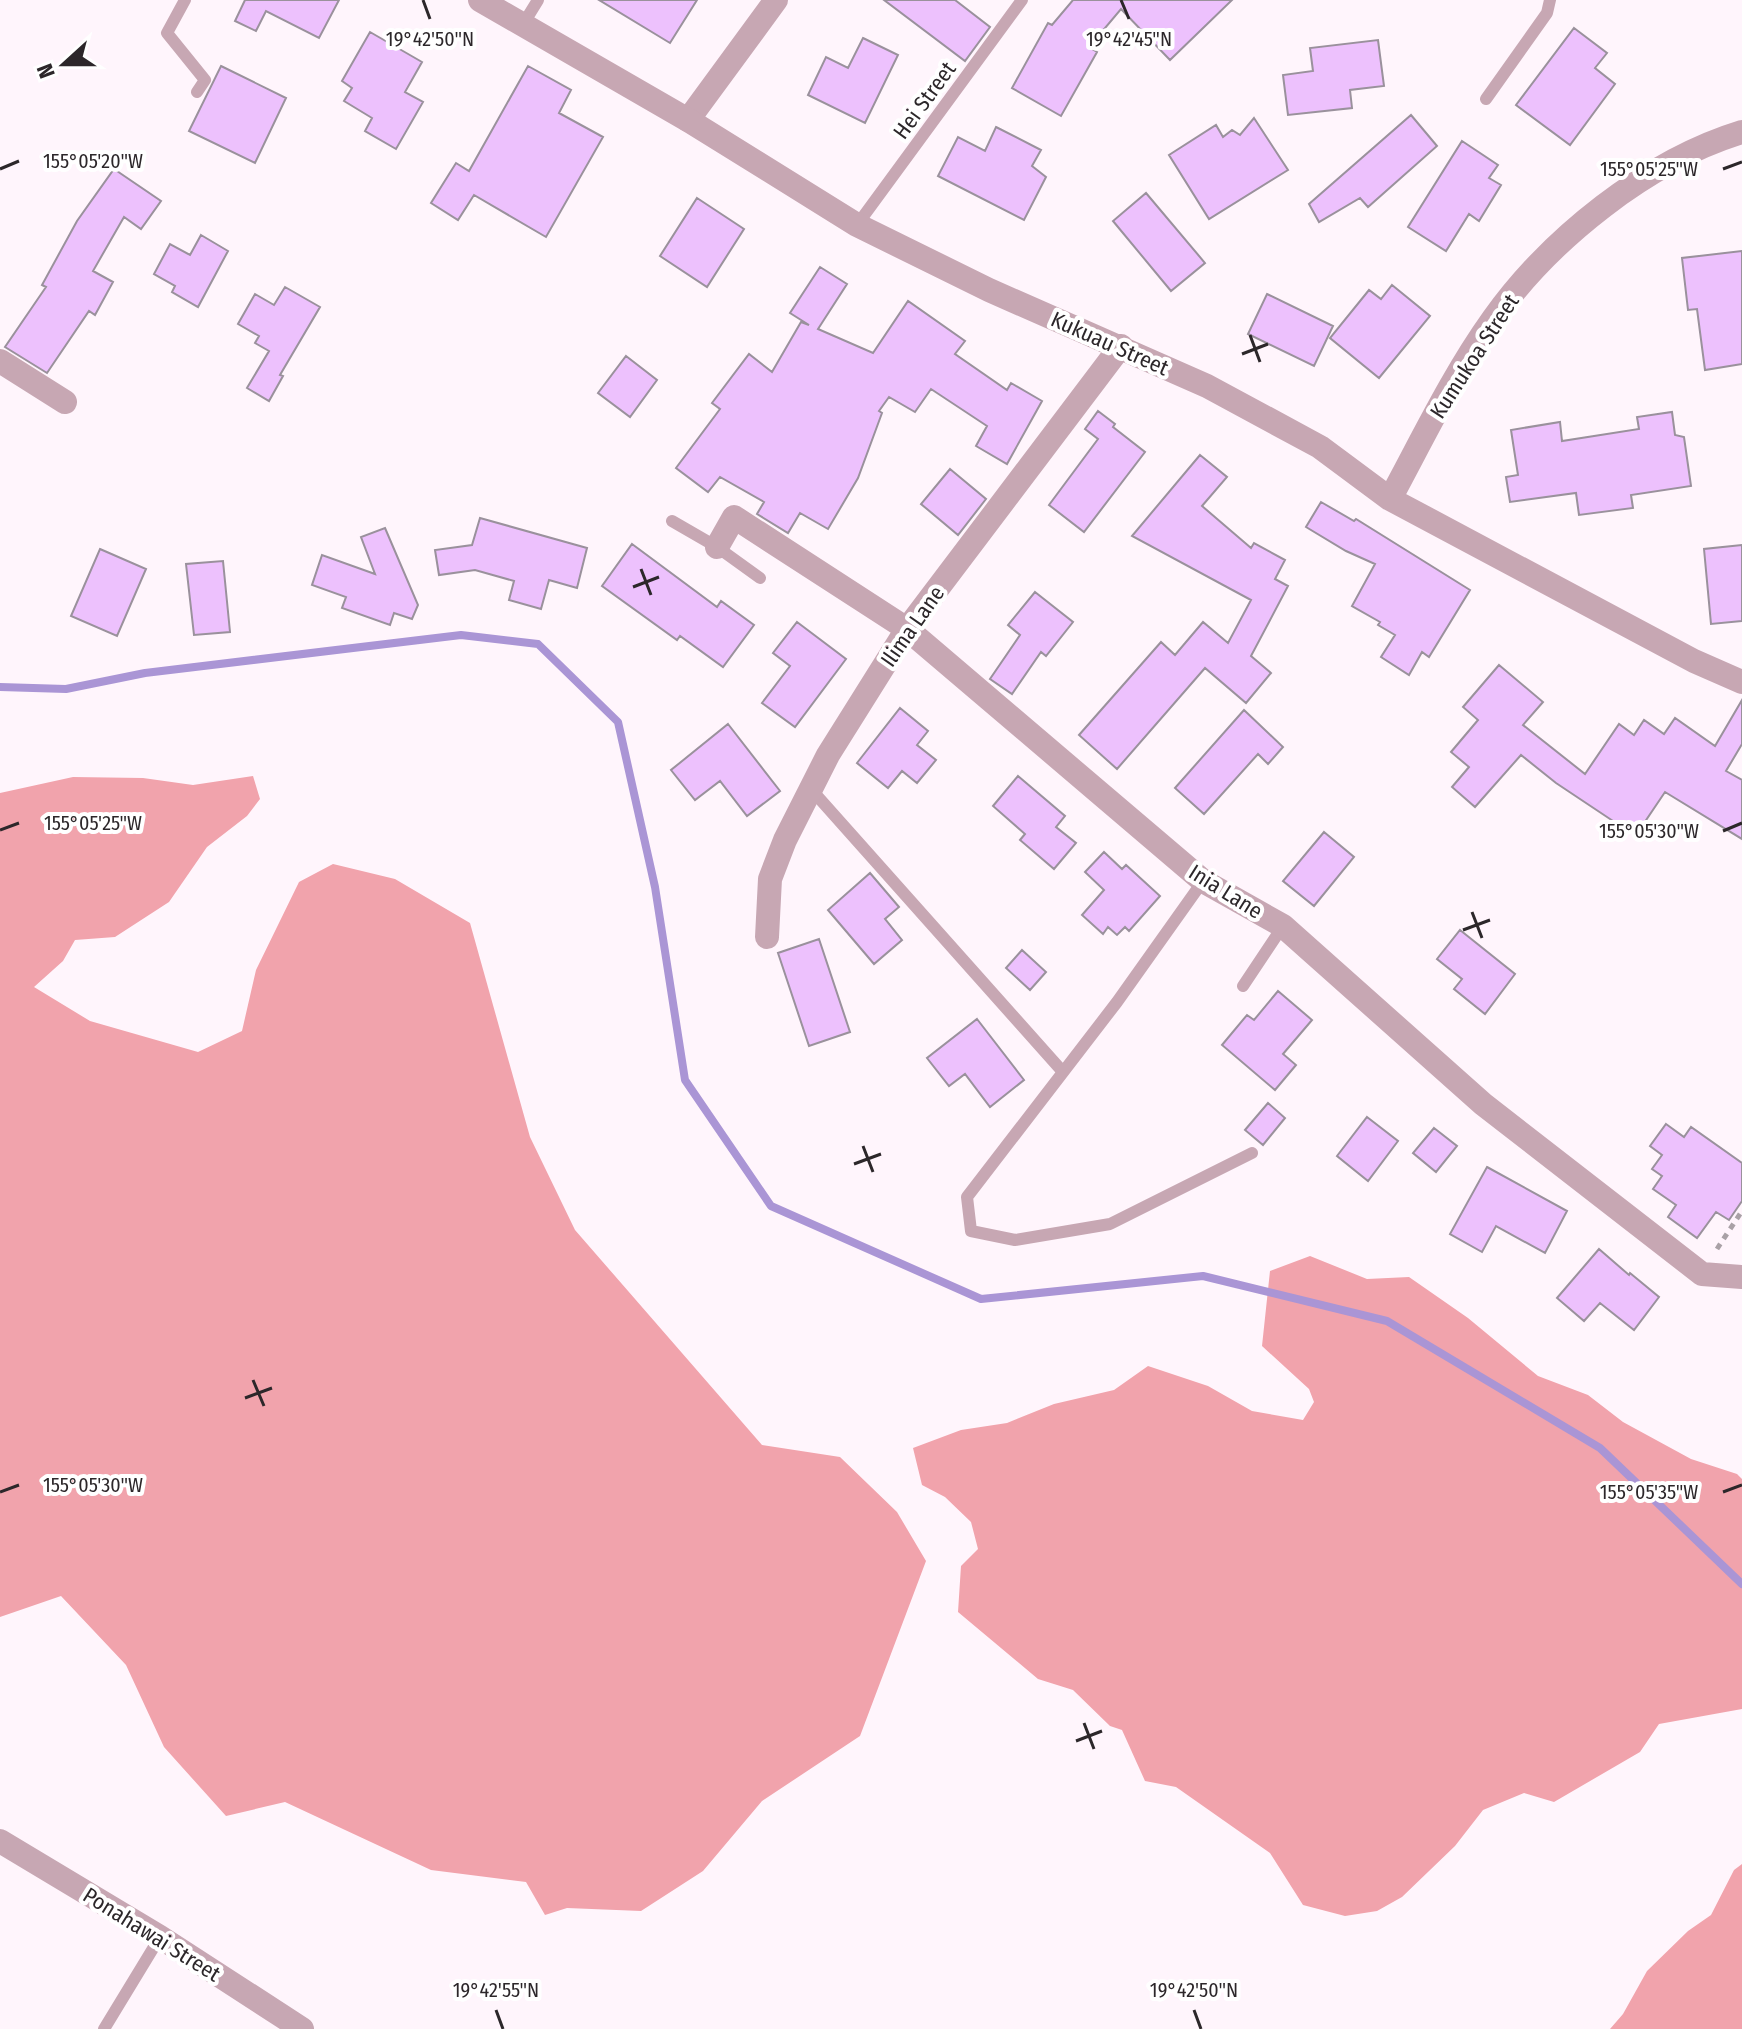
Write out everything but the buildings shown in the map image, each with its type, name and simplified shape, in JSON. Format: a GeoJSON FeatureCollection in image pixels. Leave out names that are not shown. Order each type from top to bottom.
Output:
{"type":"FeatureCollection","features":[{"type":"Feature","properties":{"kind":"street","name":"Kukuau Street"},"geometry":{"type":"LineString","coordinates":[[480,0],[688,120],[857,225],[989,290],[1207,386],[1320,447],[1390,499],[1694,661],[1742,682]]}},
{"type":"Feature","properties":{"kind":"street"},"geometry":{"type":"LineString","coordinates":[[688,120],[776,0]]}},
{"type":"Feature","properties":{"kind":"street","name":"Kumukoa Street"},"geometry":{"type":"LineString","coordinates":[[1390,499],[1460,370],[1494,318],[1533,270],[1614,198],[1679,159],[1742,132]]}},
{"type":"Feature","properties":{"kind":"street","name":"Ilima Lane"},"geometry":{"type":"LineString","coordinates":[[767,937],[770,879],[785,840],[828,755],[907,629],[1121,346]]}},
{"type":"Feature","properties":{"kind":"street"},"geometry":{"type":"LineString","coordinates":[[0,361],[65,402]]}},
{"type":"Feature","properties":{"kind":"street","name":"Inia Lane"},"geometry":{"type":"LineString","coordinates":[[717,547],[734,517],[907,629],[1203,881],[1283,926],[1483,1104],[1702,1274]]}},
{"type":"Feature","properties":{"kind":"street"},"geometry":{"type":"LineString","coordinates":[[1702,1274],[1742,1277]]}},
{"type":"Feature","properties":{"kind":"street","name":"Ponahawai Street"},"geometry":{"type":"LineString","coordinates":[[0,1841],[160,1937],[302,2029]]}},
{"type":"Feature","properties":{"kind":"lane"},"geometry":{"type":"LineString","coordinates":[[185,0],[167,33],[205,80],[197,92]]}},
{"type":"Feature","properties":{"kind":"lane"},"geometry":{"type":"LineString","coordinates":[[522,26],[538,0]]}},
{"type":"Feature","properties":{"kind":"lane","name":"Hei Street"},"geometry":{"type":"LineString","coordinates":[[857,225],[1022,0]]}},
{"type":"Feature","properties":{"kind":"lane"},"geometry":{"type":"LineString","coordinates":[[1486,99],[1547,13],[1550,0]]}},
{"type":"Feature","properties":{"kind":"lane"},"geometry":{"type":"LineString","coordinates":[[672,521],[717,547],[760,578]]}},
{"type":"Feature","properties":{"kind":"lane"},"geometry":{"type":"LineString","coordinates":[[810,788],[1063,1072]]}},
{"type":"Feature","properties":{"kind":"lane"},"geometry":{"type":"LineString","coordinates":[[1203,881],[1117,1002],[967,1197],[971,1231],[1015,1240],[1110,1224],[1252,1153]]}},
{"type":"Feature","properties":{"kind":"lane"},"geometry":{"type":"LineString","coordinates":[[1243,986],[1283,926]]}},
{"type":"Feature","properties":{"kind":"lane"},"geometry":{"type":"LineString","coordinates":[[104,2029],[160,1937]]}},
{"type":"Feature","properties":{"kind":"path"},"geometry":{"type":"LineString","coordinates":[[1702,1274],[1742,1211]]}},
{"type":"Feature","properties":{"kind":"shaded area"},"geometry":{"type":"Polygon","coordinates":[[[253,776],[260,799],[247,816],[207,847],[169,902],[115,937],[75,940],[63,961],[34,987],[90,1021],[198,1052],[242,1031],[256,970],[299,882],[333,864],[395,879],[470,923],[530,1137],[575,1230],[762,1445],[840,1457],[897,1512],[926,1561],[860,1736],[762,1801],[703,1871],[641,1911],[567,1908],[545,1915],[526,1882],[431,1870],[285,1802],[226,1816],[164,1747],[126,1665],[61,1596],[0,1617],[0,793],[73,777],[143,778],[193,785],[253,776]]]}},
{"type":"Feature","properties":{"kind":"shaded area"},"geometry":{"type":"Polygon","coordinates":[[[1310,1256],[1367,1279],[1409,1277],[1468,1318],[1538,1376],[1588,1395],[1623,1422],[1691,1459],[1737,1474],[1742,1479],[1742,1709],[1659,1724],[1640,1752],[1554,1802],[1524,1793],[1483,1810],[1455,1846],[1402,1897],[1377,1911],[1345,1916],[1303,1905],[1270,1853],[1176,1787],[1145,1781],[1122,1730],[1110,1726],[1073,1690],[1038,1679],[958,1612],[961,1566],[978,1549],[971,1522],[945,1497],[922,1485],[913,1448],[961,1430],[1007,1423],[1054,1404],[1114,1390],[1148,1366],[1208,1386],[1252,1411],[1303,1420],[1314,1402],[1309,1389],[1262,1346],[1270,1271],[1310,1256]]]}},
{"type":"Feature","properties":{"kind":"shaded area"},"geometry":{"type":"Polygon","coordinates":[[[1742,1864],[1742,2029],[1610,2029],[1623,2014],[1647,1971],[1688,1931],[1711,1915],[1734,1870],[1742,1864]]]}},
{"type":"Feature","properties":{"kind":"waterway"},"geometry":{"type":"LineString","coordinates":[[0,687],[66,689],[145,673],[461,635],[538,644],[618,722],[655,887],[685,1080],[771,1206],[981,1299],[1203,1276],[1387,1321],[1600,1448],[1742,1584]]}}]}
